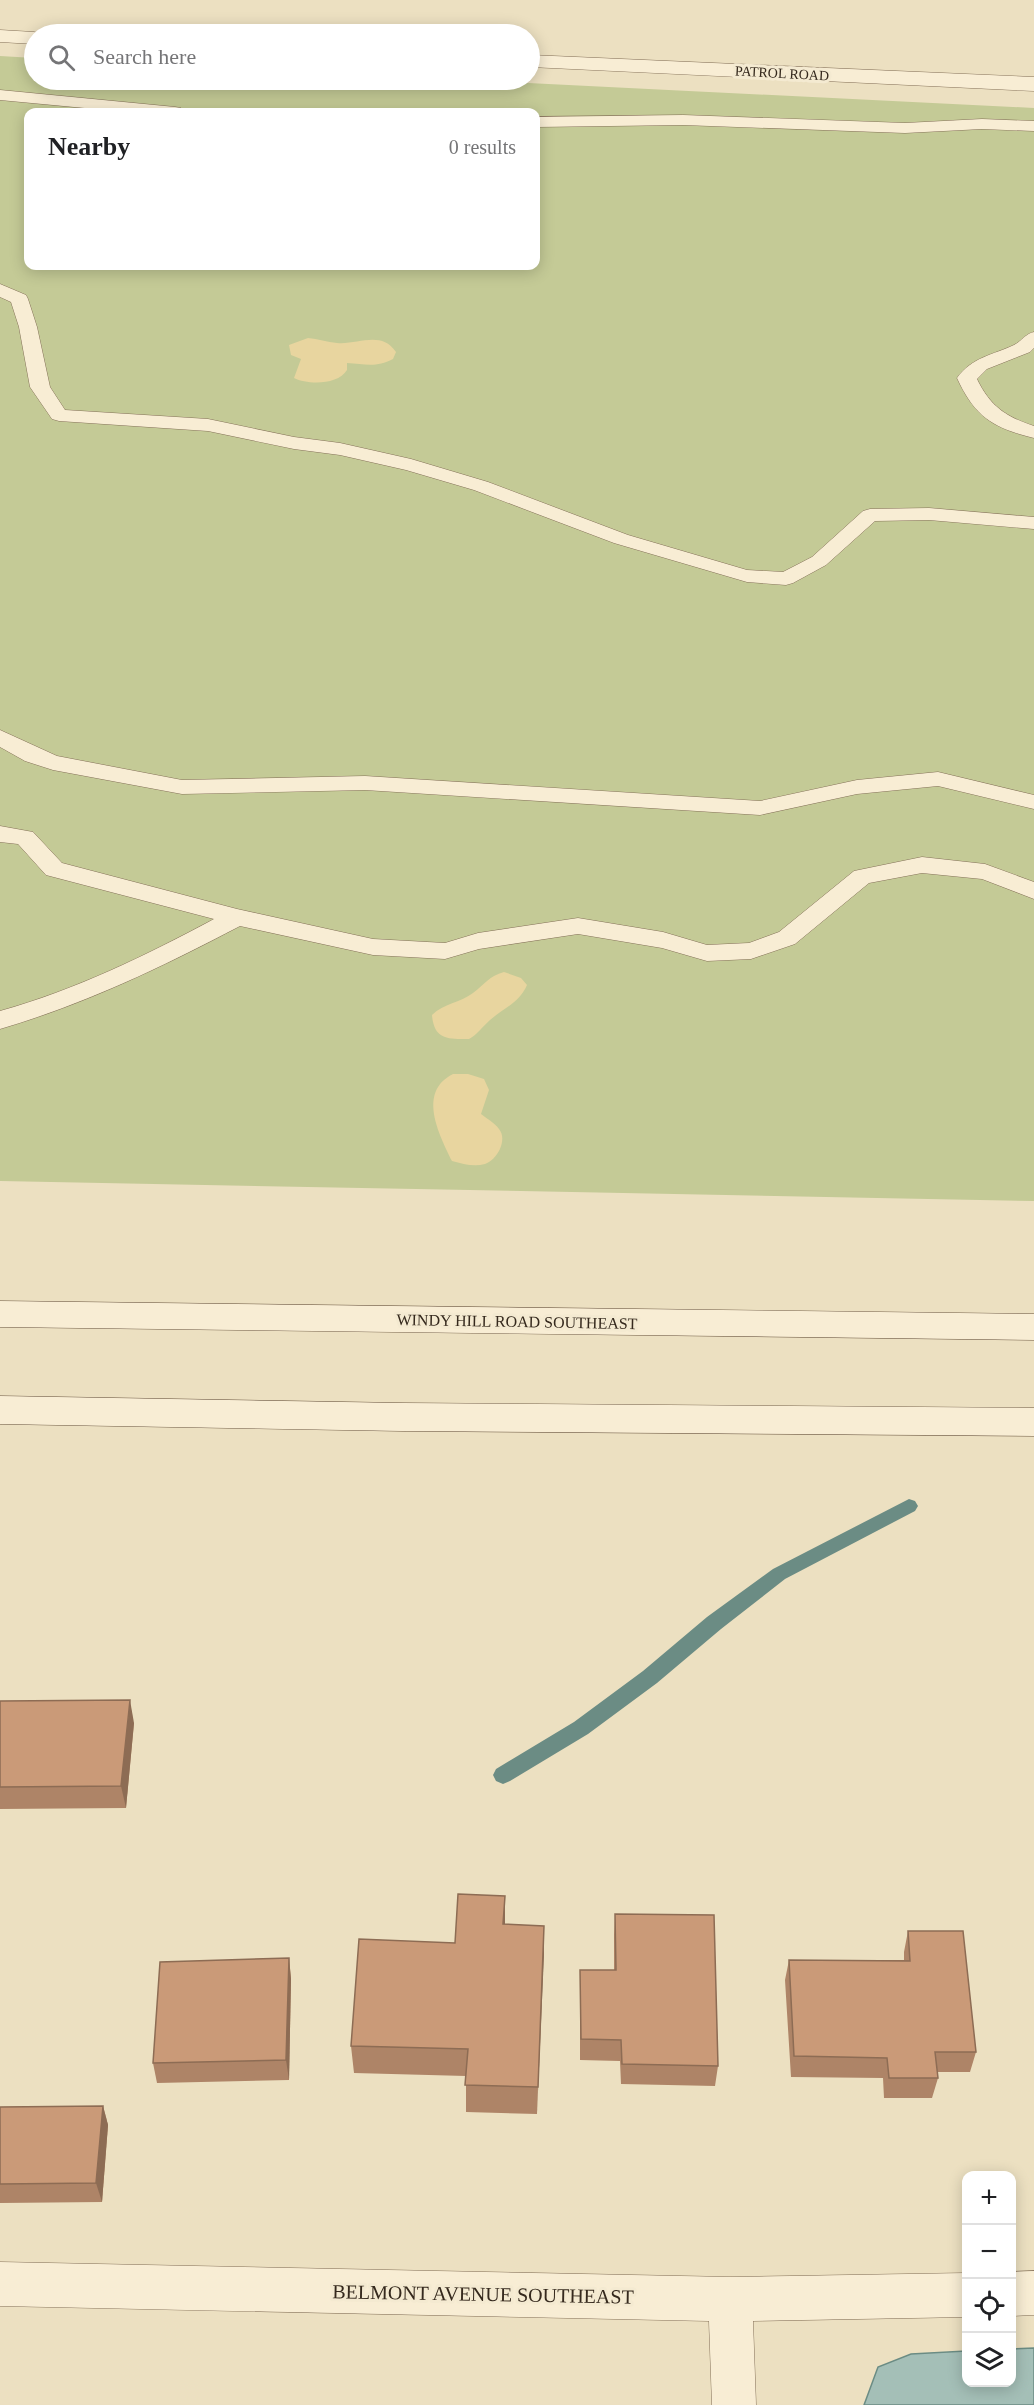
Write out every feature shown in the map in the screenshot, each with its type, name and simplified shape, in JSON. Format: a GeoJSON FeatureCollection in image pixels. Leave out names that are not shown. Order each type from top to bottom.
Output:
{"type":"FeatureCollection","features":[{"type":"Feature","properties":{"kind":"main road"},"geometry":{"type":"LineString","coordinates":[[0,36],[24,37]]}},
{"type":"Feature","properties":{"kind":"main road","name":"PATROL ROAD"},"geometry":{"type":"LineString","coordinates":[[540,61],[1034,84]]}},
{"type":"Feature","properties":{"kind":"main road","name":"WINDY HILL ROAD SOUTHEAST"},"geometry":{"type":"LineString","coordinates":[[0,1314],[1034,1327]]}},
{"type":"Feature","properties":{"kind":"main road"},"geometry":{"type":"LineString","coordinates":[[0,1410],[402,1417],[1034,1422]]}},
{"type":"Feature","properties":{"kind":"main road","name":"BELMONT AVENUE SOUTHEAST"},"geometry":{"type":"LineString","coordinates":[[0,2284],[730,2299],[962,2295]]}},
{"type":"Feature","properties":{"kind":"main road"},"geometry":{"type":"LineString","coordinates":[[1016,2294],[1034,2293]]}},
{"type":"Feature","properties":{"kind":"main road"},"geometry":{"type":"LineString","coordinates":[[730,2299],[734,2405]]}},
{"type":"Feature","properties":{"kind":"lane"},"geometry":{"type":"LineString","coordinates":[[0,95],[134,108]]}},
{"type":"Feature","properties":{"kind":"lane"},"geometry":{"type":"LineString","coordinates":[[540,122],[683,120],[893,128],[982,124],[1034,126]]}},
{"type":"Feature","properties":{"kind":"lane"},"geometry":{"type":"LineString","coordinates":[[0,290],[19,299],[28,327],[40,387],[59,414],[208,425],[401,462],[481,486],[621,539],[737,574],[786,579],[819,561],[870,515],[929,514],[1034,523]]}},
{"type":"Feature","properties":{"kind":"lane"},"geometry":{"type":"LineString","coordinates":[[1034,338],[1023,348],[980,365],[968,378],[976,399],[1000,422],[1034,432]]}},
{"type":"Feature","properties":{"kind":"lane"},"geometry":{"type":"LineString","coordinates":[[0,737],[33,756],[53,763],[182,787],[365,783],[760,808],[857,787],[938,779],[1034,802]]}},
{"type":"Feature","properties":{"kind":"lane"},"geometry":{"type":"LineString","coordinates":[[0,834],[25,837],[54,869],[237,917],[373,947],[445,951],[478,941],[578,926],[663,940],[706,953],[751,951],[788,938],[862,876],[922,865],[985,872],[1034,891]]}},
{"type":"Feature","properties":{"kind":"lane"},"geometry":{"type":"LineString","coordinates":[[0,1020],[44,1009],[156,960],[237,917]]}},
{"type":"Feature","properties":{"kind":"green space"},"geometry":{"type":"Polygon","coordinates":[[[0,56],[24,57],[24,90],[540,90],[540,84],[1034,108],[1034,1201],[0,1181],[0,56]]]}},
{"type":"Feature","properties":{"kind":"sand"},"geometry":{"type":"Polygon","coordinates":[[[308,338],[337,343],[376,340],[390,345],[396,352],[393,359],[381,364],[347,363],[347,370],[337,379],[307,382],[294,378],[301,359],[291,355],[289,345],[308,338]]]}},
{"type":"Feature","properties":{"kind":"sand"},"geometry":{"type":"Polygon","coordinates":[[[504,972],[521,978],[527,985],[515,1001],[469,1039],[449,1038],[439,1034],[433,1023],[432,1015],[468,996],[491,978],[504,972]]]}},
{"type":"Feature","properties":{"kind":"sand"},"geometry":{"type":"Polygon","coordinates":[[[453,1074],[468,1074],[484,1079],[489,1090],[481,1114],[497,1127],[501,1133],[502,1144],[494,1158],[485,1164],[473,1165],[452,1161],[437,1126],[433,1102],[436,1091],[442,1082],[453,1074]]]}},
{"type":"Feature","properties":{"kind":"water"},"geometry":{"type":"Polygon","coordinates":[[[1034,2348],[1034,2405],[864,2405],[878,2367],[911,2354],[962,2351],[962,2387],[1016,2387],[1016,2349],[1034,2348]]]}},
{"type":"Feature","properties":{"kind":"building"},"geometry":{"type":"Polygon","coordinates":[[[130,1700],[121,1786],[0,1787],[0,1701],[130,1700]]]}},
{"type":"Feature","properties":{"kind":"building"},"geometry":{"type":"Polygon","coordinates":[[[458,1894],[505,1896],[503,1924],[544,1926],[538,2087],[465,2085],[468,2049],[351,2046],[359,1939],[455,1943],[458,1894]]]}},
{"type":"Feature","properties":{"kind":"building"},"geometry":{"type":"Polygon","coordinates":[[[615,1914],[714,1915],[718,2066],[622,2064],[621,2040],[581,2039],[580,1970],[616,1970],[615,1914]]]}},
{"type":"Feature","properties":{"kind":"building"},"geometry":{"type":"Polygon","coordinates":[[[908,1931],[963,1931],[976,2052],[935,2052],[938,2078],[889,2078],[887,2058],[794,2056],[789,1960],[910,1961],[908,1931]]]}},
{"type":"Feature","properties":{"kind":"building"},"geometry":{"type":"Polygon","coordinates":[[[289,1958],[286,2060],[153,2063],[160,1962],[289,1958]]]}},
{"type":"Feature","properties":{"kind":"building"},"geometry":{"type":"Polygon","coordinates":[[[103,2106],[96,2183],[0,2184],[0,2107],[103,2106]]]}},
{"type":"Feature","properties":{"kind":"waterway"},"geometry":{"type":"LineString","coordinates":[[503,1775],[581,1728],[650,1677],[714,1623],[779,1574],[909,1506]]}}]}
